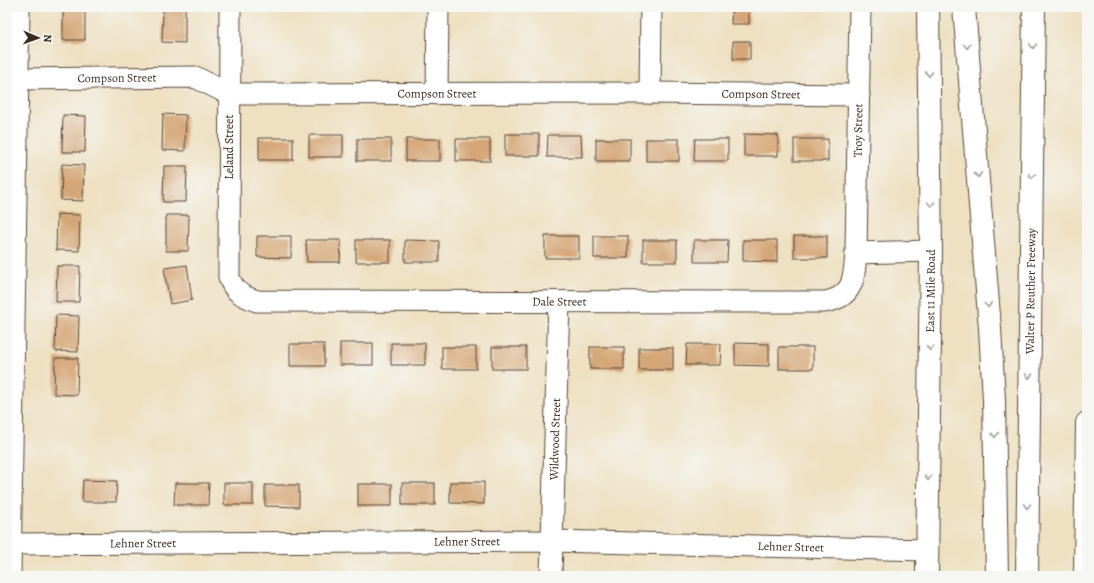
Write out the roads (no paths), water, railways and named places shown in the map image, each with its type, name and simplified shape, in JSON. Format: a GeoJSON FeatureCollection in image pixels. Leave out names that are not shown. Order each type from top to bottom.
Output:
{"type":"FeatureCollection","features":[{"type":"Feature","properties":{"kind":"main road","name":"East 11 Mile Road"},"geometry":{"type":"LineString","coordinates":[[927,576],[931,251],[928,7]]}},
{"type":"Feature","properties":{"kind":"main road"},"geometry":{"type":"LineString","coordinates":[[964,7],[990,328],[995,438],[997,576]]}},
{"type":"Feature","properties":{"kind":"main road","name":"Walter P Reuther Freeway"},"geometry":{"type":"LineString","coordinates":[[1027,576],[1034,7]]}},
{"type":"Feature","properties":{"kind":"main road"},"geometry":{"type":"LineString","coordinates":[[1086,576],[1087,423]]}},
{"type":"Feature","properties":{"kind":"street"},"geometry":{"type":"LineString","coordinates":[[10,576],[11,332],[20,7]]}},
{"type":"Feature","properties":{"kind":"street","name":"Leland Street"},"geometry":{"type":"LineString","coordinates":[[230,7],[229,277],[232,287]]}},
{"type":"Feature","properties":{"kind":"street"},"geometry":{"type":"LineString","coordinates":[[437,94],[438,7]]}},
{"type":"Feature","properties":{"kind":"street"},"geometry":{"type":"LineString","coordinates":[[650,94],[651,7]]}},
{"type":"Feature","properties":{"kind":"street","name":"Troy Street"},"geometry":{"type":"LineString","coordinates":[[856,253],[860,7]]}},
{"type":"Feature","properties":{"kind":"street","name":"Compson Street"},"geometry":{"type":"LineString","coordinates":[[18,79],[195,77],[230,94],[859,95]]}},
{"type":"Feature","properties":{"kind":"street"},"geometry":{"type":"LineString","coordinates":[[856,253],[931,251]]}},
{"type":"Feature","properties":{"kind":"street","name":"Dale Street"},"geometry":{"type":"LineString","coordinates":[[232,287],[248,298],[257,301],[825,302],[836,300],[845,294],[852,284],[856,253]]}},
{"type":"Feature","properties":{"kind":"street","name":"Wildwood Street"},"geometry":{"type":"LineString","coordinates":[[551,576],[559,302]]}},
{"type":"Feature","properties":{"kind":"street","name":"Lehner Street"},"geometry":{"type":"LineString","coordinates":[[9,544],[552,541],[928,550]]}}]}
